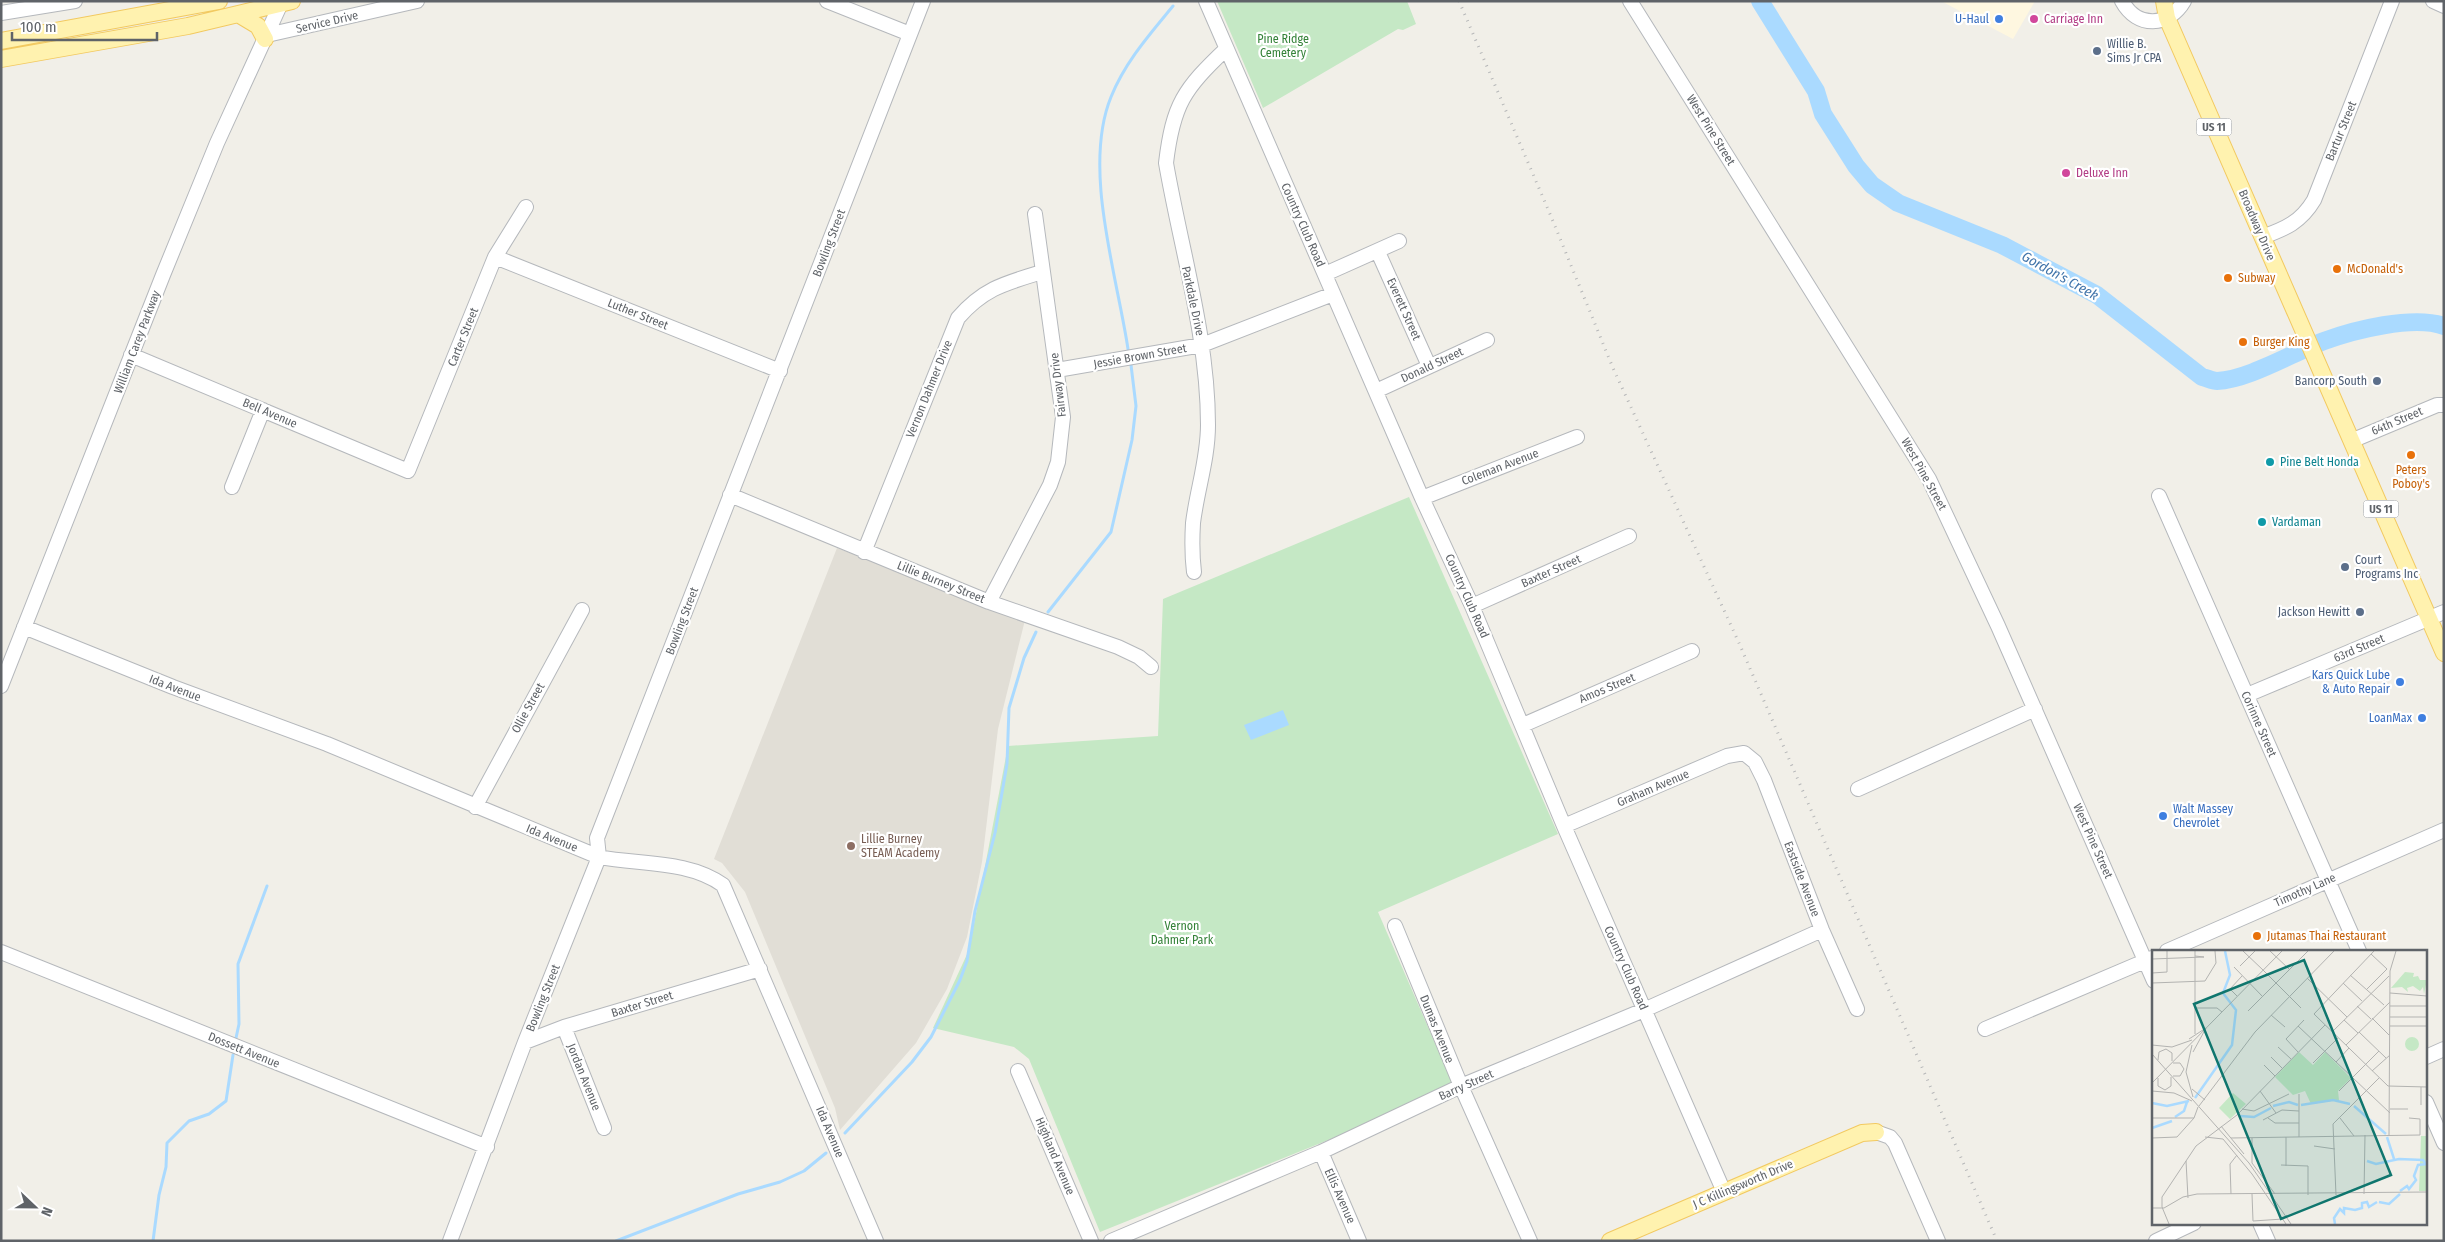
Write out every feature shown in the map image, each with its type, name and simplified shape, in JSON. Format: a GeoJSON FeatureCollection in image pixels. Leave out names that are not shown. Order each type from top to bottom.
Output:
{"type":"FeatureCollection","features":[{"type":"Feature","properties":{"kind":"main road"},"geometry":{"type":"LineString","coordinates":[[1,41],[219,1]]}},
{"type":"Feature","properties":{"kind":"main road","name":"Broadway Drive"},"geometry":{"type":"LineString","coordinates":[[2154,1],[2166,9],[2303,334],[2351,441],[2436,616],[2444,653]]}},
{"type":"Feature","properties":{"kind":"main road"},"geometry":{"type":"LineString","coordinates":[[1,58],[119,39],[285,2]]}},
{"type":"Feature","properties":{"kind":"main road"},"geometry":{"type":"LineString","coordinates":[[238,14],[258,26],[266,37]]}},
{"type":"Feature","properties":{"kind":"main road","name":"J C Killingsworth Drive"},"geometry":{"type":"LineString","coordinates":[[1610,1241],[1631,1237],[1724,1192],[1862,1133],[1876,1132]]}},
{"type":"Feature","properties":{"kind":"street"},"geometry":{"type":"LineString","coordinates":[[1,13],[75,1]]}},
{"type":"Feature","properties":{"kind":"street","name":"Service Drive"},"geometry":{"type":"LineString","coordinates":[[266,37],[417,1]]}},
{"type":"Feature","properties":{"kind":"street"},"geometry":{"type":"LineString","coordinates":[[827,1],[910,34]]}},
{"type":"Feature","properties":{"kind":"street","name":"Bowling Street"},"geometry":{"type":"LineString","coordinates":[[450,1241],[487,1148],[525,1042],[600,857],[597,838],[923,1]]}},
{"type":"Feature","properties":{"kind":"street","name":"Country Club Road"},"geometry":{"type":"LineString","coordinates":[[1206,1],[1422,498],[1472,606],[1564,826],[1724,1192]]}},
{"type":"Feature","properties":{"kind":"street","name":"West Pine Street"},"geometry":{"type":"LineString","coordinates":[[1630,1],[1929,479],[1960,542],[2149,959],[2152,972]]}},
{"type":"Feature","properties":{"kind":"street"},"geometry":{"type":"LineString","coordinates":[[2122,1],[2139,20],[2152,23],[2166,9],[2184,1]]}},
{"type":"Feature","properties":{"kind":"street","name":"Bartur Street"},"geometry":{"type":"LineString","coordinates":[[2262,237],[2294,224],[2305,214],[2314,200],[2392,1]]}},
{"type":"Feature","properties":{"kind":"street"},"geometry":{"type":"LineString","coordinates":[[2433,1],[2444,6]]}},
{"type":"Feature","properties":{"kind":"street","name":"William Carey Parkway"},"geometry":{"type":"LineString","coordinates":[[1,686],[217,143],[266,37],[285,2]]}},
{"type":"Feature","properties":{"kind":"street","name":"Parkdale Drive"},"geometry":{"type":"LineString","coordinates":[[1194,572],[1192,549],[1193,522],[1207,454],[1208,426],[1202,345],[1166,162],[1169,135],[1186,90],[1226,49]]}},
{"type":"Feature","properties":{"kind":"street","name":"Carter Street"},"geometry":{"type":"LineString","coordinates":[[408,471],[495,257],[526,207]]}},
{"type":"Feature","properties":{"kind":"street","name":"Fairway Drive"},"geometry":{"type":"LineString","coordinates":[[989,602],[1050,485],[1058,462],[1063,417],[1035,214]]}},
{"type":"Feature","properties":{"kind":"street"},"geometry":{"type":"LineString","coordinates":[[1325,274],[1399,241]]}},
{"type":"Feature","properties":{"kind":"street","name":"Everett Street"},"geometry":{"type":"LineString","coordinates":[[1378,252],[1429,366]]}},
{"type":"Feature","properties":{"kind":"street","name":"Luther Street"},"geometry":{"type":"LineString","coordinates":[[495,257],[780,371]]}},
{"type":"Feature","properties":{"kind":"street","name":"Vernon Dahmer Drive"},"geometry":{"type":"LineString","coordinates":[[864,552],[958,318],[968,307],[997,286],[1042,272]]}},
{"type":"Feature","properties":{"kind":"street","name":"Jessie Brown Street"},"geometry":{"type":"LineString","coordinates":[[1057,370],[1202,345],[1333,294]]}},
{"type":"Feature","properties":{"kind":"street","name":"Donald Street"},"geometry":{"type":"LineString","coordinates":[[1376,391],[1487,340]]}},
{"type":"Feature","properties":{"kind":"street","name":"Bell Avenue"},"geometry":{"type":"LineString","coordinates":[[132,355],[408,471]]}},
{"type":"Feature","properties":{"kind":"street","name":"64th Street"},"geometry":{"type":"LineString","coordinates":[[2351,441],[2436,405],[2444,405]]}},
{"type":"Feature","properties":{"kind":"street"},"geometry":{"type":"LineString","coordinates":[[232,487],[263,410]]}},
{"type":"Feature","properties":{"kind":"street","name":"Coleman Avenue"},"geometry":{"type":"LineString","coordinates":[[1422,498],[1577,437]]}},
{"type":"Feature","properties":{"kind":"street","name":"Lillie Burney Street"},"geometry":{"type":"LineString","coordinates":[[730,495],[864,552],[989,602],[1118,647],[1139,656],[1151,667]]}},
{"type":"Feature","properties":{"kind":"street","name":"Corinne Street"},"geometry":{"type":"LineString","coordinates":[[2160,496],[2359,950]]}},
{"type":"Feature","properties":{"kind":"street","name":"Baxter Street"},"geometry":{"type":"LineString","coordinates":[[1472,606],[1629,536]]}},
{"type":"Feature","properties":{"kind":"street","name":"Ollie Street"},"geometry":{"type":"LineString","coordinates":[[474,807],[582,610]]}},
{"type":"Feature","properties":{"kind":"street","name":"63rd Street"},"geometry":{"type":"LineString","coordinates":[[2246,695],[2436,616]]}},
{"type":"Feature","properties":{"kind":"street","name":"Ida Avenue"},"geometry":{"type":"LineString","coordinates":[[24,627],[173,687],[327,744],[474,807],[600,857],[688,869],[713,878],[723,885],[728,892],[876,1241]]}},
{"type":"Feature","properties":{"kind":"street","name":"Amos Street"},"geometry":{"type":"LineString","coordinates":[[1523,725],[1692,651]]}},
{"type":"Feature","properties":{"kind":"street"},"geometry":{"type":"LineString","coordinates":[[1858,789],[2035,709]]}},
{"type":"Feature","properties":{"kind":"street","name":"Graham Avenue"},"geometry":{"type":"LineString","coordinates":[[1564,826],[1727,756],[1744,753]]}},
{"type":"Feature","properties":{"kind":"street","name":"Eastside Avenue"},"geometry":{"type":"LineString","coordinates":[[1744,753],[1755,762],[1764,780],[1822,930],[1856,1009]]}},
{"type":"Feature","properties":{"kind":"street","name":"Timothy Lane"},"geometry":{"type":"LineString","coordinates":[[2169,950],[2444,830]]}},
{"type":"Feature","properties":{"kind":"street","name":"Dumas Avenue"},"geometry":{"type":"LineString","coordinates":[[1395,926],[1461,1086],[1530,1241]]}},
{"type":"Feature","properties":{"kind":"street","name":"Barry Street"},"geometry":{"type":"LineString","coordinates":[[1111,1241],[1321,1152],[1461,1086],[1644,1010],[1822,930]]}},
{"type":"Feature","properties":{"kind":"street","name":"Dossett Avenue"},"geometry":{"type":"LineString","coordinates":[[1,952],[487,1148]]}},
{"type":"Feature","properties":{"kind":"street"},"geometry":{"type":"LineString","coordinates":[[1985,1029],[2149,959]]}},
{"type":"Feature","properties":{"kind":"street","name":"Baxter Street"},"geometry":{"type":"LineString","coordinates":[[525,1042],[564,1027],[760,969]]}},
{"type":"Feature","properties":{"kind":"street","name":"Jordan Avenue"},"geometry":{"type":"LineString","coordinates":[[564,1027],[604,1128]]}},
{"type":"Feature","properties":{"kind":"street"},"geometry":{"type":"LineString","coordinates":[[2428,1056],[2444,1049]]}},
{"type":"Feature","properties":{"kind":"street","name":"Highland Avenue"},"geometry":{"type":"LineString","coordinates":[[1018,1071],[1091,1241]]}},
{"type":"Feature","properties":{"kind":"street"},"geometry":{"type":"LineString","coordinates":[[2428,1107],[2444,1143]]}},
{"type":"Feature","properties":{"kind":"street"},"geometry":{"type":"LineString","coordinates":[[1876,1132],[1890,1137],[1895,1143],[1938,1241]]}},
{"type":"Feature","properties":{"kind":"street","name":"Ellis Avenue"},"geometry":{"type":"LineString","coordinates":[[1321,1152],[1359,1241]]}},
{"type":"Feature","properties":{"kind":"street"},"geometry":{"type":"LineString","coordinates":[[2156,1241],[2192,1224]]}},
{"type":"Feature","properties":{"kind":"street"},"geometry":{"type":"LineString","coordinates":[[2260,1224],[2268,1241]]}},
{"type":"Feature","properties":{"kind":"shaded area","name":"U-Haul"},"geometry":{"type":"Polygon","coordinates":[[[1941,1],[2035,1],[2013,39],[1941,1]]]}},
{"type":"Feature","properties":{"kind":"shaded area","name":"Lillie Burney STEAM Academy"},"geometry":{"type":"Polygon","coordinates":[[[837,548],[1025,620],[998,729],[982,862],[967,937],[947,989],[916,1043],[840,1130],[835,1108],[745,892],[722,863],[714,859],[837,548]]]}},
{"type":"Feature","properties":{"kind":"green space","name":"Pine Ridge Cemetery"},"geometry":{"type":"Polygon","coordinates":[[[1217,1],[1407,1],[1416,24],[1403,30],[1398,29],[1263,108],[1217,1]]]}},
{"type":"Feature","properties":{"kind":"green space","name":"Vernon Dahmer Park"},"geometry":{"type":"Polygon","coordinates":[[[1409,497],[1558,834],[1378,912],[1455,1089],[1100,1232],[1029,1059],[1014,1047],[933,1028],[969,950],[1008,746],[1158,736],[1163,599],[1409,497]]]}},
{"type":"Feature","properties":{"kind":"water"},"geometry":{"type":"Polygon","coordinates":[[[1283,710],[1289,725],[1251,740],[1244,725],[1283,710]]]}},
{"type":"Feature","properties":{"kind":"waterway","name":"Gordon's Creek"},"geometry":{"type":"LineString","coordinates":[[1760,1],[1816,91],[1823,114],[1856,166],[1872,185],[1898,203],[2002,245],[2097,295],[2202,377],[2217,381],[2243,376],[2324,341],[2351,332],[2384,325],[2416,322],[2444,326]]}},
{"type":"Feature","properties":{"kind":"waterway"},"geometry":{"type":"LineString","coordinates":[[1128,349],[1104,222],[1100,156],[1103,125],[1111,97],[1123,72],[1173,6]]}},
{"type":"Feature","properties":{"kind":"waterway"},"geometry":{"type":"LineString","coordinates":[[1048,612],[1111,532],[1132,440],[1136,406],[1131,365]]}},
{"type":"Feature","properties":{"kind":"waterway"},"geometry":{"type":"LineString","coordinates":[[845,1133],[912,1062],[931,1037],[960,980],[967,961],[975,911],[995,833],[1007,764],[1009,708],[1024,658],[1036,632]]}},
{"type":"Feature","properties":{"kind":"waterway"},"geometry":{"type":"LineString","coordinates":[[236,1038],[239,1024],[238,964],[267,886]]}},
{"type":"Feature","properties":{"kind":"waterway"},"geometry":{"type":"LineString","coordinates":[[153,1241],[159,1195],[166,1167],[167,1143],[189,1121],[209,1114],[226,1101],[233,1055]]}},
{"type":"Feature","properties":{"kind":"waterway"},"geometry":{"type":"LineString","coordinates":[[616,1241],[738,1194],[780,1182],[804,1171],[826,1153]]}},
{"type":"Feature","properties":{"kind":"railway"},"geometry":{"type":"LineString","coordinates":[[1459,1],[1613,368],[1739,643],[1997,1241]]}},
{"type":"Feature","properties":{"kind":"place","name":"U-Haul"},"geometry":{"type":"Point","coordinates":[1999,19]}},
{"type":"Feature","properties":{"kind":"place","name":"Carriage Inn"},"geometry":{"type":"Point","coordinates":[2034,19]}},
{"type":"Feature","properties":{"kind":"place","name":"Willie B. Sims Jr CPA"},"geometry":{"type":"Point","coordinates":[2097,51]}},
{"type":"Feature","properties":{"kind":"place","name":"Deluxe Inn"},"geometry":{"type":"Point","coordinates":[2066,173]}},
{"type":"Feature","properties":{"kind":"place","name":"McDonald's"},"geometry":{"type":"Point","coordinates":[2337,269]}},
{"type":"Feature","properties":{"kind":"place","name":"Subway"},"geometry":{"type":"Point","coordinates":[2228,278]}},
{"type":"Feature","properties":{"kind":"place","name":"Burger King"},"geometry":{"type":"Point","coordinates":[2243,342]}},
{"type":"Feature","properties":{"kind":"place","name":"Bancorp South"},"geometry":{"type":"Point","coordinates":[2377,381]}},
{"type":"Feature","properties":{"kind":"place","name":"Peters Poboy's"},"geometry":{"type":"Point","coordinates":[2411,455]}},
{"type":"Feature","properties":{"kind":"place","name":"Pine Belt Honda"},"geometry":{"type":"Point","coordinates":[2270,462]}},
{"type":"Feature","properties":{"kind":"place","name":"Vardaman"},"geometry":{"type":"Point","coordinates":[2262,522]}},
{"type":"Feature","properties":{"kind":"place","name":"Court Programs Inc"},"geometry":{"type":"Point","coordinates":[2345,567]}},
{"type":"Feature","properties":{"kind":"place","name":"Jackson Hewitt"},"geometry":{"type":"Point","coordinates":[2360,612]}},
{"type":"Feature","properties":{"kind":"place","name":"Kars Quick Lube & Auto Repair"},"geometry":{"type":"Point","coordinates":[2400,682]}},
{"type":"Feature","properties":{"kind":"place","name":"LoanMax"},"geometry":{"type":"Point","coordinates":[2422,718]}},
{"type":"Feature","properties":{"kind":"place","name":"Walt Massey Chevrolet"},"geometry":{"type":"Point","coordinates":[2163,816]}},
{"type":"Feature","properties":{"kind":"place","name":"Lillie Burney STEAM Academy"},"geometry":{"type":"Point","coordinates":[851,846]}},
{"type":"Feature","properties":{"kind":"place","name":"Jutamas Thai Restaurant"},"geometry":{"type":"Point","coordinates":[2257,936]}}]}
